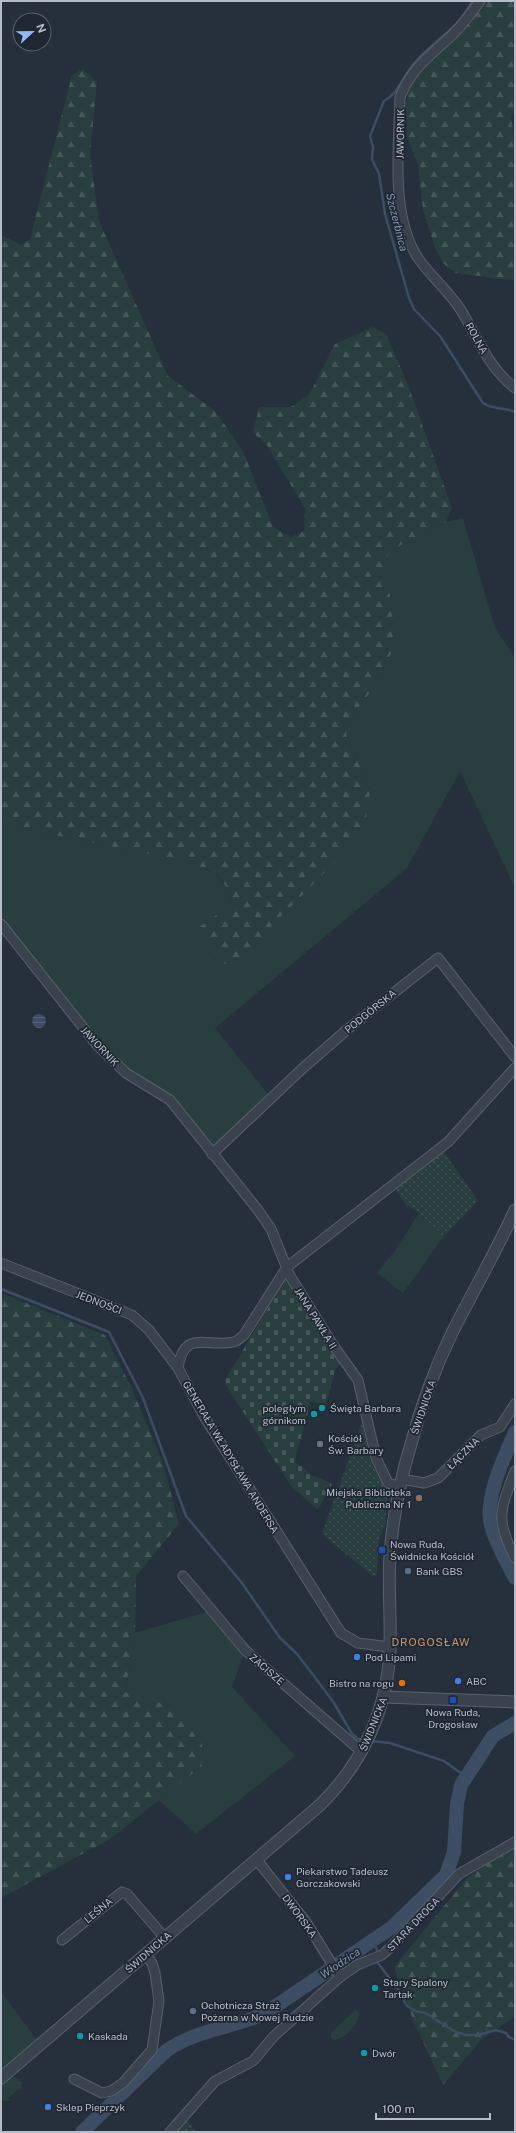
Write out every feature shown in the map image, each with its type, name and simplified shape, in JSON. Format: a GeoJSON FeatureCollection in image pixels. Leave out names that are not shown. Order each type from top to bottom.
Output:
{"type":"FeatureCollection","features":[{"type":"Feature","properties":{"kind":"street","name":"JAWORNIK"},"geometry":{"type":"LineString","coordinates":[[442,285],[418,258],[411,245],[403,220],[400,206],[400,97],[413,72],[428,55],[455,32],[480,1]]}},
{"type":"Feature","properties":{"kind":"street","name":"ROLNA"},"geometry":{"type":"LineString","coordinates":[[442,285],[459,308],[493,365],[515,388]]}},
{"type":"Feature","properties":{"kind":"street","name":"JAWORNIK"},"geometry":{"type":"LineString","coordinates":[[1,924],[97,1045],[126,1073],[170,1100],[212,1154]]}},
{"type":"Feature","properties":{"kind":"street","name":"PODGÓRSKA"},"geometry":{"type":"LineString","coordinates":[[212,1154],[303,1068],[355,1023],[438,958],[515,1057]]}},
{"type":"Feature","properties":{"kind":"street"},"geometry":{"type":"LineString","coordinates":[[178,1368],[183,1353],[190,1345],[197,1342],[234,1342],[244,1335],[287,1267],[448,1142],[515,1068]]}},
{"type":"Feature","properties":{"kind":"street","name":"JANA PAWŁA II"},"geometry":{"type":"LineString","coordinates":[[212,1154],[258,1210],[271,1229],[290,1276],[329,1339],[358,1380],[376,1458],[388,1483],[400,1483]]}},
{"type":"Feature","properties":{"kind":"street","name":"ŚWIDNICKA"},"geometry":{"type":"LineString","coordinates":[[1,2078],[333,1792],[366,1744],[384,1697],[390,1647],[390,1555],[400,1483],[421,1408],[438,1363],[515,1210]]}},
{"type":"Feature","properties":{"kind":"street","name":"JEDNOŚCI"},"geometry":{"type":"LineString","coordinates":[[1,1263],[55,1286],[132,1315],[150,1330],[178,1368]]}},
{"type":"Feature","properties":{"kind":"street","name":"GENERAŁA WŁADYSŁAWA ANDERSA"},"geometry":{"type":"LineString","coordinates":[[178,1368],[205,1418],[341,1634],[358,1643],[390,1647]]}},
{"type":"Feature","properties":{"kind":"street","name":"ŁĄCZNA"},"geometry":{"type":"LineString","coordinates":[[400,1483],[424,1483],[438,1478],[481,1435],[500,1427],[515,1404]]}},
{"type":"Feature","properties":{"kind":"street"},"geometry":{"type":"LineString","coordinates":[[515,1471],[503,1503],[501,1515],[502,1526],[515,1558]]}},
{"type":"Feature","properties":{"kind":"street","name":"ZACISZE"},"geometry":{"type":"LineString","coordinates":[[183,1576],[246,1650],[366,1744]]}},
{"type":"Feature","properties":{"kind":"street"},"geometry":{"type":"LineString","coordinates":[[384,1697],[515,1702]]}},
{"type":"Feature","properties":{"kind":"street","name":"STARA DROGA"},"geometry":{"type":"LineString","coordinates":[[170,2132],[215,2081],[253,2061],[274,2036],[339,1975],[382,1954],[391,1947],[459,1874],[515,1842]]}},
{"type":"Feature","properties":{"kind":"street","name":"DWORSKA"},"geometry":{"type":"LineString","coordinates":[[256,1859],[306,1922],[339,1975]]}},
{"type":"Feature","properties":{"kind":"street","name":"LEŚNA"},"geometry":{"type":"LineString","coordinates":[[62,1940],[122,1892],[127,1894],[164,1938]]}},
{"type":"Feature","properties":{"kind":"street"},"geometry":{"type":"LineString","coordinates":[[74,2079],[102,2093],[111,2091],[123,2083],[152,2050],[159,2001],[155,1972],[152,1963],[145,1954]]}},
{"type":"Feature","properties":{"kind":"green space"},"geometry":{"type":"Polygon","coordinates":[[[480,1],[515,1],[515,111],[511,116],[515,142],[515,279],[508,280],[456,273],[443,263],[435,248],[423,210],[418,165],[407,136],[406,104],[413,72],[480,1]]]}},
{"type":"Feature","properties":{"kind":"green space"},"geometry":{"type":"Polygon","coordinates":[[[83,69],[97,82],[90,154],[99,221],[168,376],[216,412],[243,451],[273,527],[291,537],[304,531],[305,508],[266,444],[253,433],[259,407],[291,407],[309,395],[335,344],[373,327],[386,334],[408,385],[452,508],[446,522],[390,551],[385,562],[392,609],[394,645],[383,675],[353,715],[346,734],[370,791],[366,818],[343,854],[234,964],[225,964],[199,935],[199,927],[232,904],[230,892],[216,873],[189,862],[40,832],[1,821],[1,235],[21,245],[30,239],[72,75],[83,69]]]}},
{"type":"Feature","properties":{"kind":"green space"},"geometry":{"type":"Polygon","coordinates":[[[463,518],[495,628],[515,658],[515,888],[460,771],[407,868],[215,1028],[271,1098],[212,1154],[170,1100],[114,1062],[1,924],[1,821],[40,832],[190,862],[215,873],[230,892],[232,904],[200,927],[199,935],[370,791],[346,734],[353,715],[383,675],[392,609],[384,562],[390,551],[446,522],[463,518]]]}},
{"type":"Feature","properties":{"kind":"green space"},"geometry":{"type":"Polygon","coordinates":[[[444,1152],[478,1201],[444,1236],[419,1213],[406,1205],[395,1189],[444,1152]]]}},
{"type":"Feature","properties":{"kind":"green space"},"geometry":{"type":"Polygon","coordinates":[[[419,1213],[444,1236],[403,1293],[377,1273],[396,1249],[419,1213]]]}},
{"type":"Feature","properties":{"kind":"green space"},"geometry":{"type":"Polygon","coordinates":[[[286,1278],[339,1363],[335,1371],[326,1404],[314,1402],[310,1403],[295,1460],[296,1463],[302,1466],[310,1474],[332,1484],[318,1510],[291,1486],[224,1382],[286,1278]]]}},
{"type":"Feature","properties":{"kind":"green space"},"geometry":{"type":"Polygon","coordinates":[[[1,1293],[105,1335],[133,1391],[163,1463],[179,1524],[136,1576],[135,1633],[125,1692],[184,1710],[202,1734],[202,1766],[110,1839],[1,1898],[1,1293]]]}},
{"type":"Feature","properties":{"kind":"green space"},"geometry":{"type":"Polygon","coordinates":[[[362,1422],[370,1460],[388,1495],[385,1525],[379,1539],[377,1573],[374,1577],[322,1534],[362,1422]]]}},
{"type":"Feature","properties":{"kind":"green space"},"geometry":{"type":"Polygon","coordinates":[[[213,1610],[245,1650],[232,1687],[295,1756],[196,1834],[159,1800],[202,1766],[125,1693],[135,1633],[213,1610]]]}},
{"type":"Feature","properties":{"kind":"green space"},"geometry":{"type":"Polygon","coordinates":[[[515,1844],[515,2016],[482,2039],[443,2085],[413,2020],[394,1967],[467,1878],[515,1844]]]}},
{"type":"Feature","properties":{"kind":"green space"},"geometry":{"type":"Polygon","coordinates":[[[1,1992],[40,2044],[1,2071],[1,1992]]]}},
{"type":"Feature","properties":{"kind":"green space"},"geometry":{"type":"Polygon","coordinates":[[[356,2009],[359,2014],[354,2027],[339,2039],[335,2040],[331,2038],[331,2033],[356,2009]]]}},
{"type":"Feature","properties":{"kind":"green space"},"geometry":{"type":"Polygon","coordinates":[[[14,2077],[22,2082],[21,2091],[19,2089],[8,2098],[10,2101],[1,2101],[1,2083],[14,2077]]]}},
{"type":"Feature","properties":{"kind":"green space"},"geometry":{"type":"Polygon","coordinates":[[[187,2120],[196,2132],[175,2132],[187,2120]]]}},
{"type":"Feature","properties":{"kind":"water"},"geometry":{"type":"Polygon","coordinates":[[[36,1014],[42,1014],[46,1018],[46,1024],[42,1028],[36,1028],[32,1024],[32,1018],[36,1014]]]}},
{"type":"Feature","properties":{"kind":"waterway","name":"Szczerbnica"},"geometry":{"type":"LineString","coordinates":[[472,1],[460,20],[419,58],[408,71],[393,94],[384,101],[370,136],[373,147],[372,159],[379,174],[385,214],[409,298],[414,309],[440,336],[483,403],[491,407],[507,409],[515,412]]}},
{"type":"Feature","properties":{"kind":"waterway"},"geometry":{"type":"LineString","coordinates":[[1,1289],[109,1332],[143,1398],[186,1516],[242,1583],[280,1638],[297,1654],[314,1676],[334,1703],[352,1734],[358,1739],[364,1740]]}},
{"type":"Feature","properties":{"kind":"waterway","name":"Włodzica"},"geometry":{"type":"LineString","coordinates":[[515,1432],[501,1465],[490,1502],[491,1525],[496,1539],[515,1578]]}},
{"type":"Feature","properties":{"kind":"waterway","name":"Włodzica"},"geometry":{"type":"LineString","coordinates":[[82,2132],[166,2051],[189,2038],[264,2014],[391,1928],[446,1875],[454,1852],[457,1804],[461,1785],[493,1736],[515,1723]]}},
{"type":"Feature","properties":{"kind":"waterway"},"geometry":{"type":"LineString","coordinates":[[371,1741],[390,1743],[444,1761],[465,1776]]}},
{"type":"Feature","properties":{"kind":"waterway"},"geometry":{"type":"LineString","coordinates":[[373,1941],[377,1950]]}},
{"type":"Feature","properties":{"kind":"waterway"},"geometry":{"type":"LineString","coordinates":[[378,1963],[400,1992],[406,2005],[415,2011],[425,2013],[456,2032],[466,2035],[478,2035],[496,2030],[506,2033],[509,2037],[515,2040]]}},
{"type":"Feature","properties":{"kind":"place","name":"Święta Barbara"},"geometry":{"type":"Point","coordinates":[322,1408]}},
{"type":"Feature","properties":{"kind":"place","name":"poległym górnikom"},"geometry":{"type":"Point","coordinates":[314,1414]}},
{"type":"Feature","properties":{"kind":"place","name":"Kościół Św. Barbary"},"geometry":{"type":"Point","coordinates":[320,1444]}},
{"type":"Feature","properties":{"kind":"place","name":"Miejska Biblioteka Publiczna Nr 1"},"geometry":{"type":"Point","coordinates":[419,1498]}},
{"type":"Feature","properties":{"kind":"place","name":"Nowa Ruda, Świdnicka Kościół"},"geometry":{"type":"Point","coordinates":[382,1550]}},
{"type":"Feature","properties":{"kind":"place","name":"Bank GBS"},"geometry":{"type":"Point","coordinates":[408,1571]}},
{"type":"Feature","properties":{"kind":"place","name":"Pod Lipami"},"geometry":{"type":"Point","coordinates":[357,1657]}},
{"type":"Feature","properties":{"kind":"place","name":"ABC"},"geometry":{"type":"Point","coordinates":[458,1681]}},
{"type":"Feature","properties":{"kind":"place","name":"Bistro na rogu"},"geometry":{"type":"Point","coordinates":[402,1683]}},
{"type":"Feature","properties":{"kind":"place","name":"Nowa Ruda, Drogosław"},"geometry":{"type":"Point","coordinates":[453,1700]}},
{"type":"Feature","properties":{"kind":"place","name":"Piekarstwo Tadeusz Gorczakowski"},"geometry":{"type":"Point","coordinates":[288,1877]}},
{"type":"Feature","properties":{"kind":"place","name":"Stary Spalony Tartak"},"geometry":{"type":"Point","coordinates":[375,1988]}},
{"type":"Feature","properties":{"kind":"place","name":"Ochotnicza Straż Pożarna w Nowej Rudzie"},"geometry":{"type":"Point","coordinates":[193,2011]}},
{"type":"Feature","properties":{"kind":"place","name":"Kaskada"},"geometry":{"type":"Point","coordinates":[80,2036]}},
{"type":"Feature","properties":{"kind":"place","name":"Dwór"},"geometry":{"type":"Point","coordinates":[364,2053]}},
{"type":"Feature","properties":{"kind":"place","name":"Sklep Pieprzyk"},"geometry":{"type":"Point","coordinates":[48,2107]}},
{"type":"Feature","properties":{"kind":"district","name":"DROGOSŁAW"},"geometry":{"type":"Point","coordinates":[431,1642]}}]}
